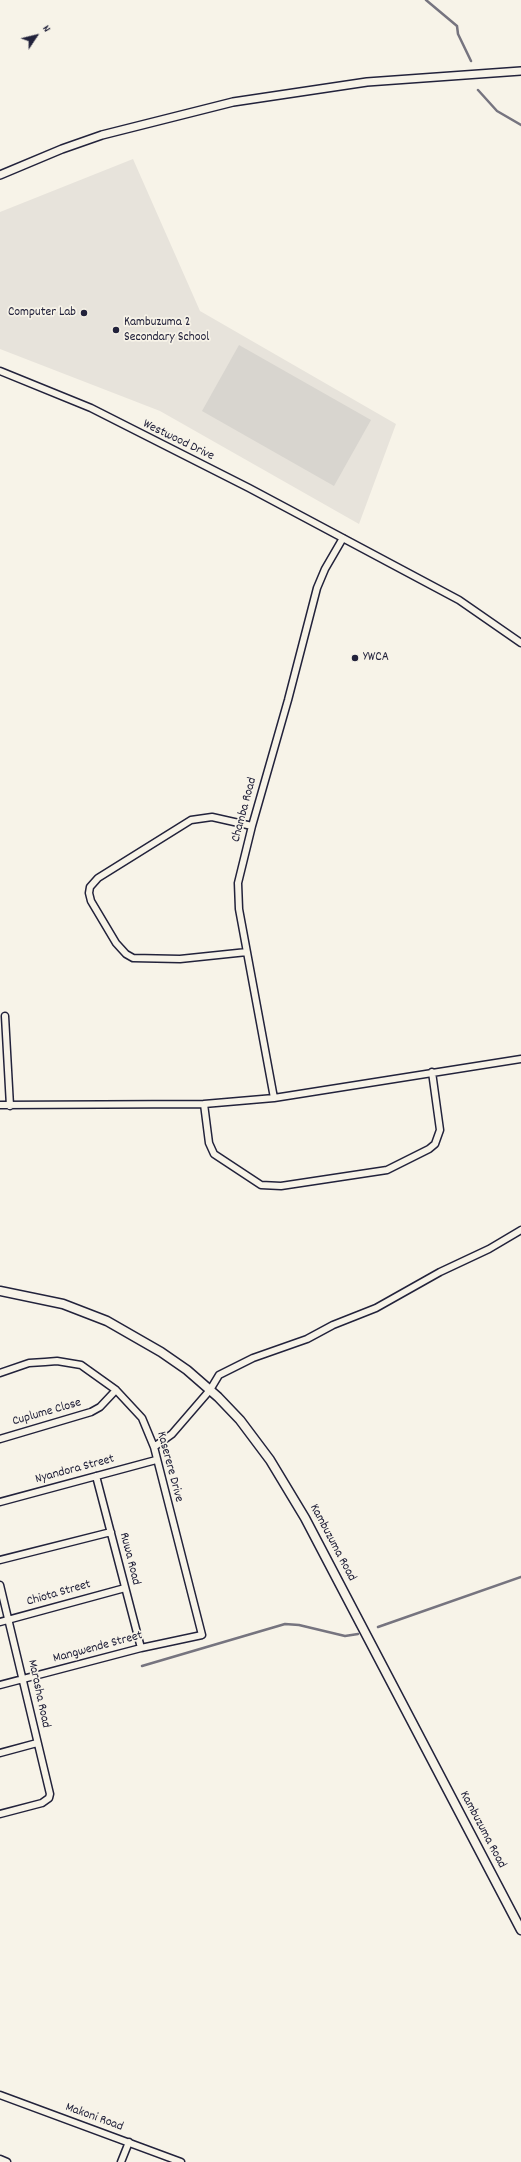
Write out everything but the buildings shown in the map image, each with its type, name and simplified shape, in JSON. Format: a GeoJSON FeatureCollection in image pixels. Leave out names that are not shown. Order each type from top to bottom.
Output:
{"type":"FeatureCollection","features":[{"type":"Feature","properties":{"kind":"main road","name":"Kambuzuma Road"},"geometry":{"type":"LineString","coordinates":[[0,1291],[63,1304],[107,1321],[161,1352],[210,1390],[240,1420],[255,1439],[297,1504],[521,1930]]}},
{"type":"Feature","properties":{"kind":"street"},"geometry":{"type":"LineString","coordinates":[[0,175],[62,148],[102,135],[233,102],[367,82],[521,71]]}},
{"type":"Feature","properties":{"kind":"street","name":"Westwood Drive"},"geometry":{"type":"LineString","coordinates":[[0,371],[91,408],[344,538],[459,600],[521,643]]}},
{"type":"Feature","properties":{"kind":"street","name":"Chamba Road"},"geometry":{"type":"LineString","coordinates":[[274,1098],[247,952],[238,891],[240,875],[317,588],[325,569],[344,538]]}},
{"type":"Feature","properties":{"kind":"street"},"geometry":{"type":"LineString","coordinates":[[247,952],[180,959],[134,958],[126,954],[116,943],[91,901],[89,894],[90,887],[98,878],[191,820],[205,816],[252,826]]}},
{"type":"Feature","properties":{"kind":"street"},"geometry":{"type":"LineString","coordinates":[[5,1016],[10,1106]]}},
{"type":"Feature","properties":{"kind":"street"},"geometry":{"type":"LineString","coordinates":[[0,1105],[204,1104],[274,1098],[521,1059]]}},
{"type":"Feature","properties":{"kind":"street"},"geometry":{"type":"LineString","coordinates":[[204,1104],[209,1142],[214,1154],[261,1185],[288,1185],[387,1170],[430,1149],[435,1144],[440,1130],[432,1072]]}},
{"type":"Feature","properties":{"kind":"street"},"geometry":{"type":"LineString","coordinates":[[154,1446],[172,1434],[210,1390],[219,1375],[253,1358],[307,1339],[334,1325],[376,1308],[440,1272],[489,1249],[521,1230]]}},
{"type":"Feature","properties":{"kind":"street","name":"Kaserere Drive"},"geometry":{"type":"LineString","coordinates":[[0,1373],[29,1364],[57,1362],[81,1366],[116,1390],[142,1418],[154,1446],[156,1460],[202,1634]]}},
{"type":"Feature","properties":{"kind":"street","name":"Cuplume Close"},"geometry":{"type":"LineString","coordinates":[[0,1439],[91,1412],[100,1407],[116,1390]]}},
{"type":"Feature","properties":{"kind":"street","name":"Nyandora Street"},"geometry":{"type":"LineString","coordinates":[[0,1502],[156,1460]]}},
{"type":"Feature","properties":{"kind":"street","name":"Ruwa Road"},"geometry":{"type":"LineString","coordinates":[[96,1476],[141,1648]]}},
{"type":"Feature","properties":{"kind":"street"},"geometry":{"type":"LineString","coordinates":[[0,1560],[111,1532]]}},
{"type":"Feature","properties":{"kind":"street","name":"Marasha Road"},"geometry":{"type":"LineString","coordinates":[[0,1585],[24,1680],[37,1743],[50,1794],[49,1798],[42,1803],[0,1814]]}},
{"type":"Feature","properties":{"kind":"street","name":"Chiota Street"},"geometry":{"type":"LineString","coordinates":[[0,1622],[125,1588]]}},
{"type":"Feature","properties":{"kind":"street","name":"Mangwende Street"},"geometry":{"type":"LineString","coordinates":[[0,1685],[24,1680],[141,1648],[202,1634]]}},
{"type":"Feature","properties":{"kind":"street"},"geometry":{"type":"LineString","coordinates":[[0,1753],[37,1743]]}},
{"type":"Feature","properties":{"kind":"street","name":"Makoni Road"},"geometry":{"type":"LineString","coordinates":[[0,2095],[181,2162]]}},
{"type":"Feature","properties":{"kind":"street"},"geometry":{"type":"LineString","coordinates":[[121,2162],[129,2142]]}},
{"type":"Feature","properties":{"kind":"street"},"geometry":{"type":"LineString","coordinates":[[0,2159],[7,2162]]}},
{"type":"Feature","properties":{"kind":"shaded area","name":"Kambuzuma 2 Secondary School"},"geometry":{"type":"Polygon","coordinates":[[[133,159],[200,311],[396,424],[359,524],[160,411],[0,349],[0,212],[133,159]]]}},
{"type":"Feature","properties":{"kind":"shaded area"},"geometry":{"type":"Polygon","coordinates":[[[239,345],[371,420],[334,486],[202,411],[239,345]]]}},
{"type":"Feature","properties":{"kind":"waterway"},"geometry":{"type":"LineString","coordinates":[[426,0],[457,26],[458,34],[471,61]]}},
{"type":"Feature","properties":{"kind":"waterway"},"geometry":{"type":"LineString","coordinates":[[478,90],[497,111],[521,125]]}},
{"type":"Feature","properties":{"kind":"waterway"},"geometry":{"type":"LineString","coordinates":[[378,1627],[521,1577]]}},
{"type":"Feature","properties":{"kind":"waterway"},"geometry":{"type":"LineString","coordinates":[[142,1666],[285,1624],[299,1625],[345,1636],[358,1634]]}},
{"type":"Feature","properties":{"kind":"place","name":"Computer Lab"},"geometry":{"type":"Point","coordinates":[84,313]}},
{"type":"Feature","properties":{"kind":"place","name":"Kambuzuma 2 Secondary School"},"geometry":{"type":"Point","coordinates":[116,330]}},
{"type":"Feature","properties":{"kind":"place","name":"YWCA"},"geometry":{"type":"Point","coordinates":[355,658]}}]}
